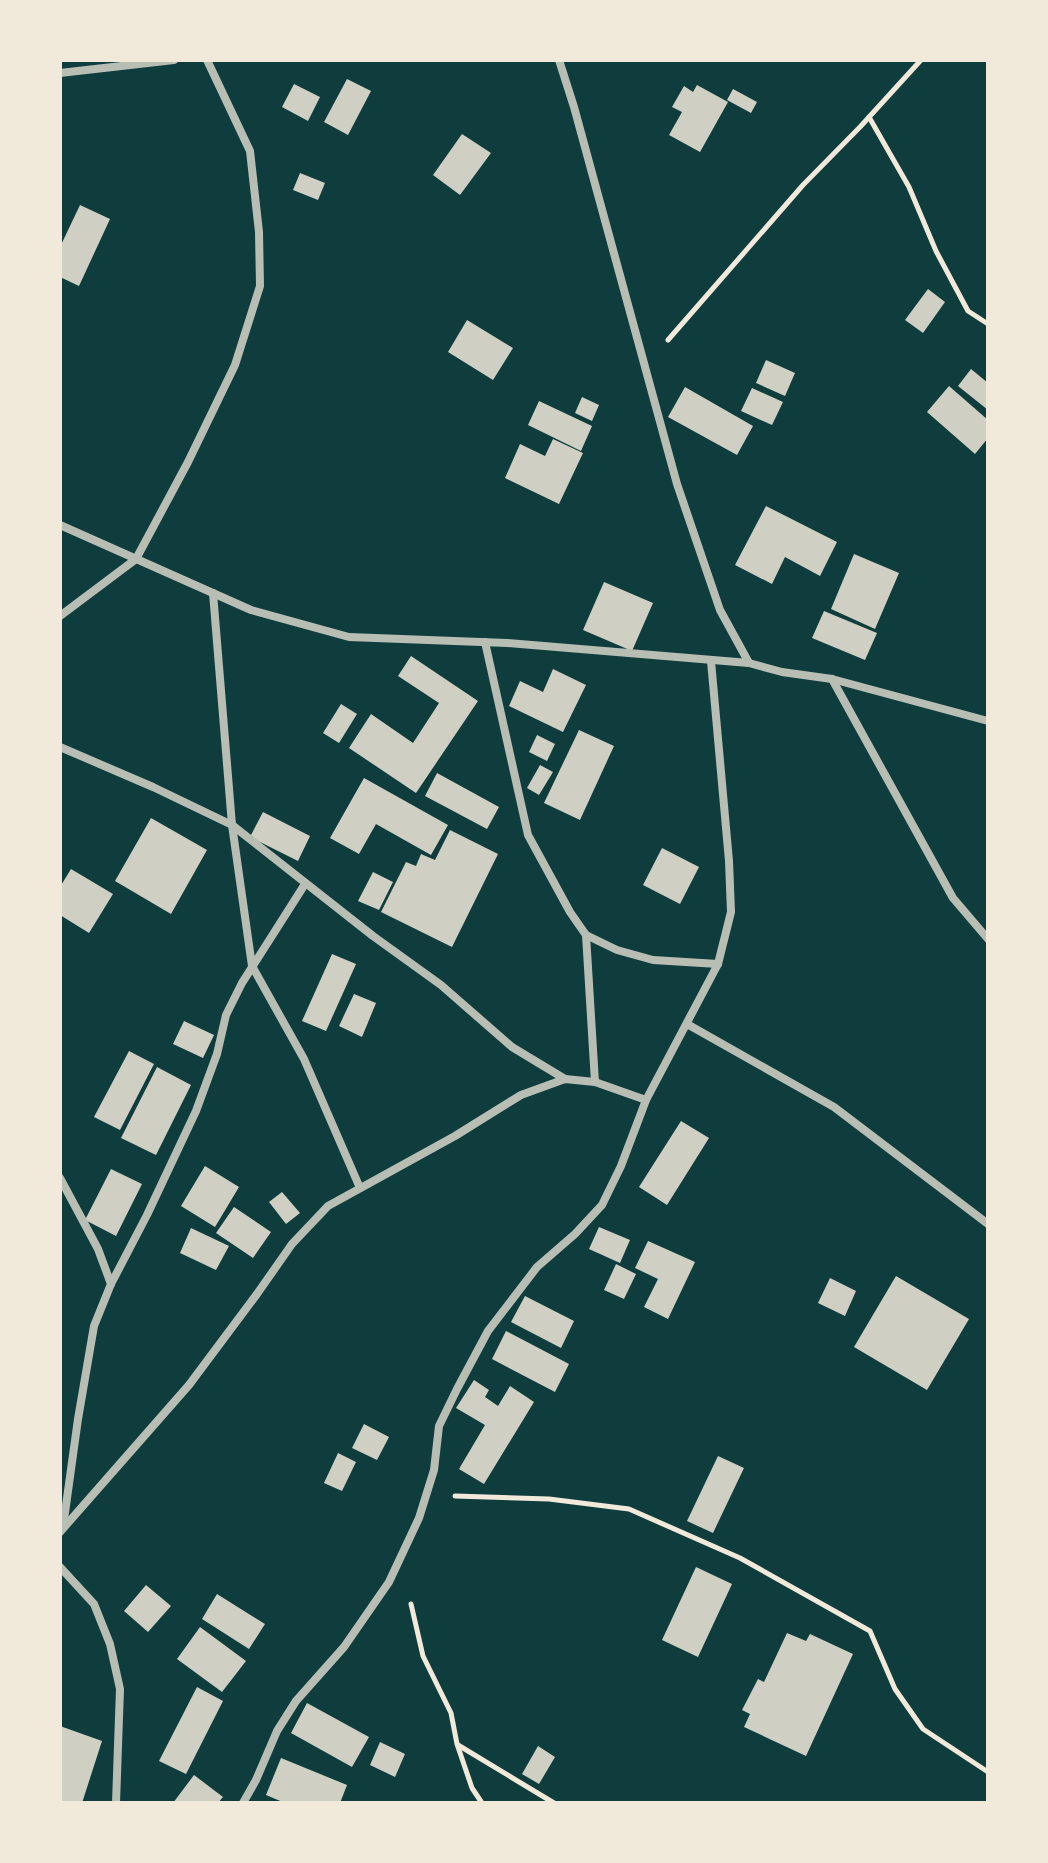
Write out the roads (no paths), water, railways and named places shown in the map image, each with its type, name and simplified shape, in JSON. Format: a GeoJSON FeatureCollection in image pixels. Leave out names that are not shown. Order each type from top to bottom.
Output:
{"type":"FeatureCollection","features":[{"type":"Feature","properties":{"kind":"street"},"geometry":{"type":"LineString","coordinates":[[60,73],[174,60]]}},
{"type":"Feature","properties":{"kind":"street"},"geometry":{"type":"LineString","coordinates":[[60,616],[136,559],[235,365],[260,286],[259,232],[250,151],[207,60]]}},
{"type":"Feature","properties":{"kind":"street"},"geometry":{"type":"LineString","coordinates":[[559,60],[677,484],[720,610],[749,663]]}},
{"type":"Feature","properties":{"kind":"street"},"geometry":{"type":"LineString","coordinates":[[60,525],[251,610],[349,637],[485,642],[749,663],[782,672],[832,679],[988,721]]}},
{"type":"Feature","properties":{"kind":"street"},"geometry":{"type":"LineString","coordinates":[[213,593],[232,825],[252,966],[304,1059],[360,1188]]}},
{"type":"Feature","properties":{"kind":"street"},"geometry":{"type":"LineString","coordinates":[[485,642],[528,835],[586,935],[617,950],[653,960],[718,964]]}},
{"type":"Feature","properties":{"kind":"street"},"geometry":{"type":"LineString","coordinates":[[243,1803],[277,1731],[296,1701],[344,1647],[389,1582],[419,1518],[434,1470],[439,1426],[488,1331],[537,1267],[602,1205],[621,1166],[646,1100],[718,964],[731,912],[711,661]]}},
{"type":"Feature","properties":{"kind":"street"},"geometry":{"type":"LineString","coordinates":[[832,679],[953,898],[988,939]]}},
{"type":"Feature","properties":{"kind":"street"},"geometry":{"type":"LineString","coordinates":[[60,747],[232,825],[305,884],[441,985],[512,1047],[565,1079],[595,1082],[646,1100]]}},
{"type":"Feature","properties":{"kind":"street"},"geometry":{"type":"LineString","coordinates":[[62,1530],[94,1326],[111,1284],[196,1111],[217,1054],[226,1015],[252,966],[305,884]]}},
{"type":"Feature","properties":{"kind":"street"},"geometry":{"type":"LineString","coordinates":[[586,935],[595,1082]]}},
{"type":"Feature","properties":{"kind":"street"},"geometry":{"type":"LineString","coordinates":[[687,1024],[834,1107],[988,1224]]}},
{"type":"Feature","properties":{"kind":"street"},"geometry":{"type":"LineString","coordinates":[[62,1530],[189,1385],[292,1244],[328,1206],[455,1136],[521,1095],[565,1079]]}},
{"type":"Feature","properties":{"kind":"street"},"geometry":{"type":"LineString","coordinates":[[60,1178],[98,1249],[111,1284]]}},
{"type":"Feature","properties":{"kind":"street"},"geometry":{"type":"LineString","coordinates":[[60,1567],[94,1604],[110,1644],[120,1689],[116,1803]]}}]}
